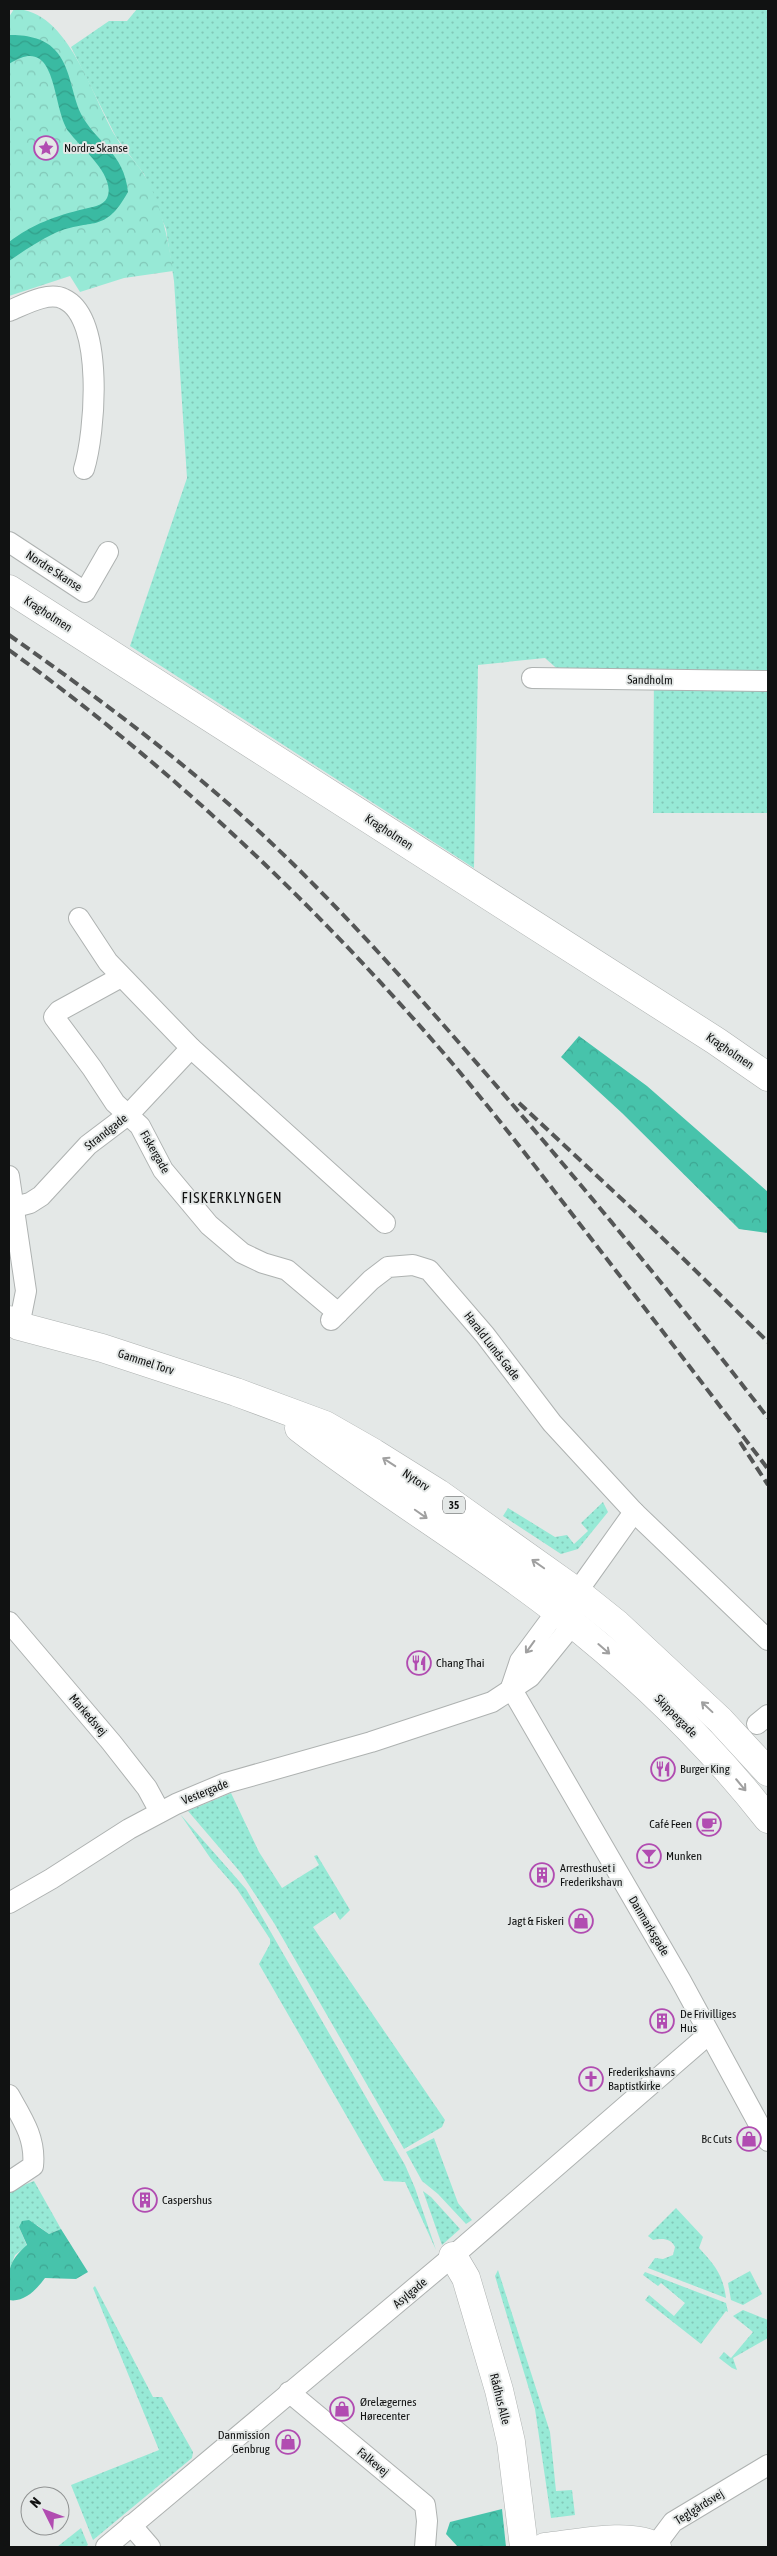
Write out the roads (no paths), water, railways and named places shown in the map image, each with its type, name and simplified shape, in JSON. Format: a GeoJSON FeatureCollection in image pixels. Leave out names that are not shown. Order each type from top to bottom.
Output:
{"type":"FeatureCollection","features":[{"type":"Feature","properties":{"kind":"main road","name":"Kragholmen"},"geometry":{"type":"LineString","coordinates":[[9,589],[768,1077]]}},
{"type":"Feature","properties":{"kind":"main road","name":"Gammel Torv"},"geometry":{"type":"LineString","coordinates":[[12,1325],[102,1348],[236,1392],[271,1406],[320,1433]]}},
{"type":"Feature","properties":{"kind":"main road","name":"Nytorv"},"geometry":{"type":"LineString","coordinates":[[320,1433],[374,1453],[438,1493],[577,1592]]}},
{"type":"Feature","properties":{"kind":"main road","name":"Nytorv"},"geometry":{"type":"LineString","coordinates":[[320,1433],[565,1617]]}},
{"type":"Feature","properties":{"kind":"main road","name":"35"},"geometry":{"type":"LineString","coordinates":[[577,1592],[630,1636],[713,1713],[768,1772]]}},
{"type":"Feature","properties":{"kind":"main road","name":"Skippergade"},"geometry":{"type":"LineString","coordinates":[[565,1617],[633,1674],[678,1717],[728,1769],[768,1819]]}},
{"type":"Feature","properties":{"kind":"main road","name":"Rådhus Alle"},"geometry":{"type":"LineString","coordinates":[[453,2256],[466,2278],[499,2390],[511,2442],[524,2547]]}},
{"type":"Feature","properties":{"kind":"main road","name":"Teglgårdsvej"},"geometry":{"type":"LineString","coordinates":[[545,2547],[627,2539],[656,2546]]}},
{"type":"Feature","properties":{"kind":"street"},"geometry":{"type":"LineString","coordinates":[[9,311],[45,297],[63,298],[73,305],[81,318],[93,354],[94,378],[90,450],[84,469]]}},
{"type":"Feature","properties":{"kind":"street","name":"Nordre Skanse"},"geometry":{"type":"LineString","coordinates":[[9,542],[85,592],[108,552]]}},
{"type":"Feature","properties":{"kind":"street","name":"Sandholm"},"geometry":{"type":"LineString","coordinates":[[532,678],[768,681]]}},
{"type":"Feature","properties":{"kind":"street"},"geometry":{"type":"LineString","coordinates":[[79,918],[108,962],[191,1048],[385,1223]]}},
{"type":"Feature","properties":{"kind":"street","name":"Fiskergade"},"geometry":{"type":"LineString","coordinates":[[121,977],[59,1011],[54,1017],[115,1102],[140,1126],[163,1170],[209,1225],[242,1253],[263,1263],[287,1270],[334,1316]]}},
{"type":"Feature","properties":{"kind":"street","name":"Strandgade"},"geometry":{"type":"LineString","coordinates":[[15,1208],[30,1203],[41,1196],[88,1145],[129,1114],[191,1048]]}},
{"type":"Feature","properties":{"kind":"street"},"geometry":{"type":"LineString","coordinates":[[9,1176],[15,1208],[16,1265],[26,1291],[12,1325]]}},
{"type":"Feature","properties":{"kind":"street","name":"Harald Lunds Gade"},"geometry":{"type":"LineString","coordinates":[[334,1316],[371,1280],[388,1267],[413,1265],[429,1270],[486,1335],[552,1423],[634,1512],[768,1640]]}},
{"type":"Feature","properties":{"kind":"street"},"geometry":{"type":"LineString","coordinates":[[512,1688],[520,1661],[565,1617],[577,1592],[634,1512]]}},
{"type":"Feature","properties":{"kind":"street","name":"Markedsvej"},"geometry":{"type":"LineString","coordinates":[[9,1622],[111,1742],[146,1788],[160,1812]]}},
{"type":"Feature","properties":{"kind":"street","name":"Vestergade"},"geometry":{"type":"LineString","coordinates":[[9,1903],[160,1812],[226,1784],[420,1726],[492,1702],[512,1688]]}},
{"type":"Feature","properties":{"kind":"street","name":"Danmarksgade"},"geometry":{"type":"LineString","coordinates":[[512,1688],[681,1981],[768,2141]]}},
{"type":"Feature","properties":{"kind":"street","name":"Asylgade"},"geometry":{"type":"LineString","coordinates":[[106,2547],[453,2256],[709,2034]]}},
{"type":"Feature","properties":{"kind":"street"},"geometry":{"type":"LineString","coordinates":[[9,2095],[29,2132],[34,2154],[33,2166],[18,2178],[9,2182]]}},
{"type":"Feature","properties":{"kind":"street","name":"Falkevej"},"geometry":{"type":"LineString","coordinates":[[289,2392],[425,2505],[427,2521],[425,2547]]}},
{"type":"Feature","properties":{"kind":"street","name":"Teglgårdsvej"},"geometry":{"type":"LineString","coordinates":[[656,2546],[673,2522],[768,2465]]}},
{"type":"Feature","properties":{"kind":"street"},"geometry":{"type":"LineString","coordinates":[[131,2525],[150,2547]]}},
{"type":"Feature","properties":{"kind":"water"},"geometry":{"type":"Polygon","coordinates":[[[9,35],[27,36],[45,42],[55,50],[68,72],[81,114],[87,124],[116,158],[125,178],[128,192],[112,214],[104,220],[55,233],[9,261],[9,242],[45,221],[100,204],[107,198],[109,189],[107,181],[96,162],[69,132],[63,121],[51,77],[45,65],[37,57],[25,56],[9,64],[9,35]]]}},
{"type":"Feature","properties":{"kind":"railway"},"geometry":{"type":"LineString","coordinates":[[9,635],[108,706],[172,756],[264,836],[326,897],[414,992],[603,1211],[768,1418]]}},
{"type":"Feature","properties":{"kind":"railway"},"geometry":{"type":"LineString","coordinates":[[9,650],[122,737],[229,830],[331,930],[379,981],[446,1056],[501,1123],[768,1469]]}},
{"type":"Feature","properties":{"kind":"railway"},"geometry":{"type":"LineString","coordinates":[[519,1103],[641,1217],[768,1342]]}},
{"type":"Feature","properties":{"kind":"railway"},"geometry":{"type":"LineString","coordinates":[[740,1442],[768,1485]]}},
{"type":"Feature","properties":{"kind":"place","name":"Nordre Skanse"},"geometry":{"type":"Point","coordinates":[46,148]}},
{"type":"Feature","properties":{"kind":"place","name":"Chang Thai"},"geometry":{"type":"Point","coordinates":[419,1663]}},
{"type":"Feature","properties":{"kind":"place","name":"Burger King"},"geometry":{"type":"Point","coordinates":[663,1769]}},
{"type":"Feature","properties":{"kind":"place","name":"Café Feen"},"geometry":{"type":"Point","coordinates":[709,1824]}},
{"type":"Feature","properties":{"kind":"place","name":"Munken"},"geometry":{"type":"Point","coordinates":[649,1856]}},
{"type":"Feature","properties":{"kind":"place","name":"Arresthuset i Frederikshavn"},"geometry":{"type":"Point","coordinates":[542,1875]}},
{"type":"Feature","properties":{"kind":"place","name":"Jagt & Fiskeri"},"geometry":{"type":"Point","coordinates":[581,1921]}},
{"type":"Feature","properties":{"kind":"place","name":"De Frivilliges Hus"},"geometry":{"type":"Point","coordinates":[662,2021]}},
{"type":"Feature","properties":{"kind":"place","name":"Frederikshavns Baptistkirke"},"geometry":{"type":"Point","coordinates":[591,2079]}},
{"type":"Feature","properties":{"kind":"place","name":"Bc Cuts"},"geometry":{"type":"Point","coordinates":[749,2139]}},
{"type":"Feature","properties":{"kind":"place","name":"Caspershus"},"geometry":{"type":"Point","coordinates":[145,2200]}},
{"type":"Feature","properties":{"kind":"place","name":"Ørelægernes Hørecenter"},"geometry":{"type":"Point","coordinates":[342,2409]}},
{"type":"Feature","properties":{"kind":"place","name":"Danmission Genbrug"},"geometry":{"type":"Point","coordinates":[288,2442]}},
{"type":"Feature","properties":{"kind":"district","name":"FISKERKLYNGEN"},"geometry":{"type":"Point","coordinates":[232,1197]}}]}
